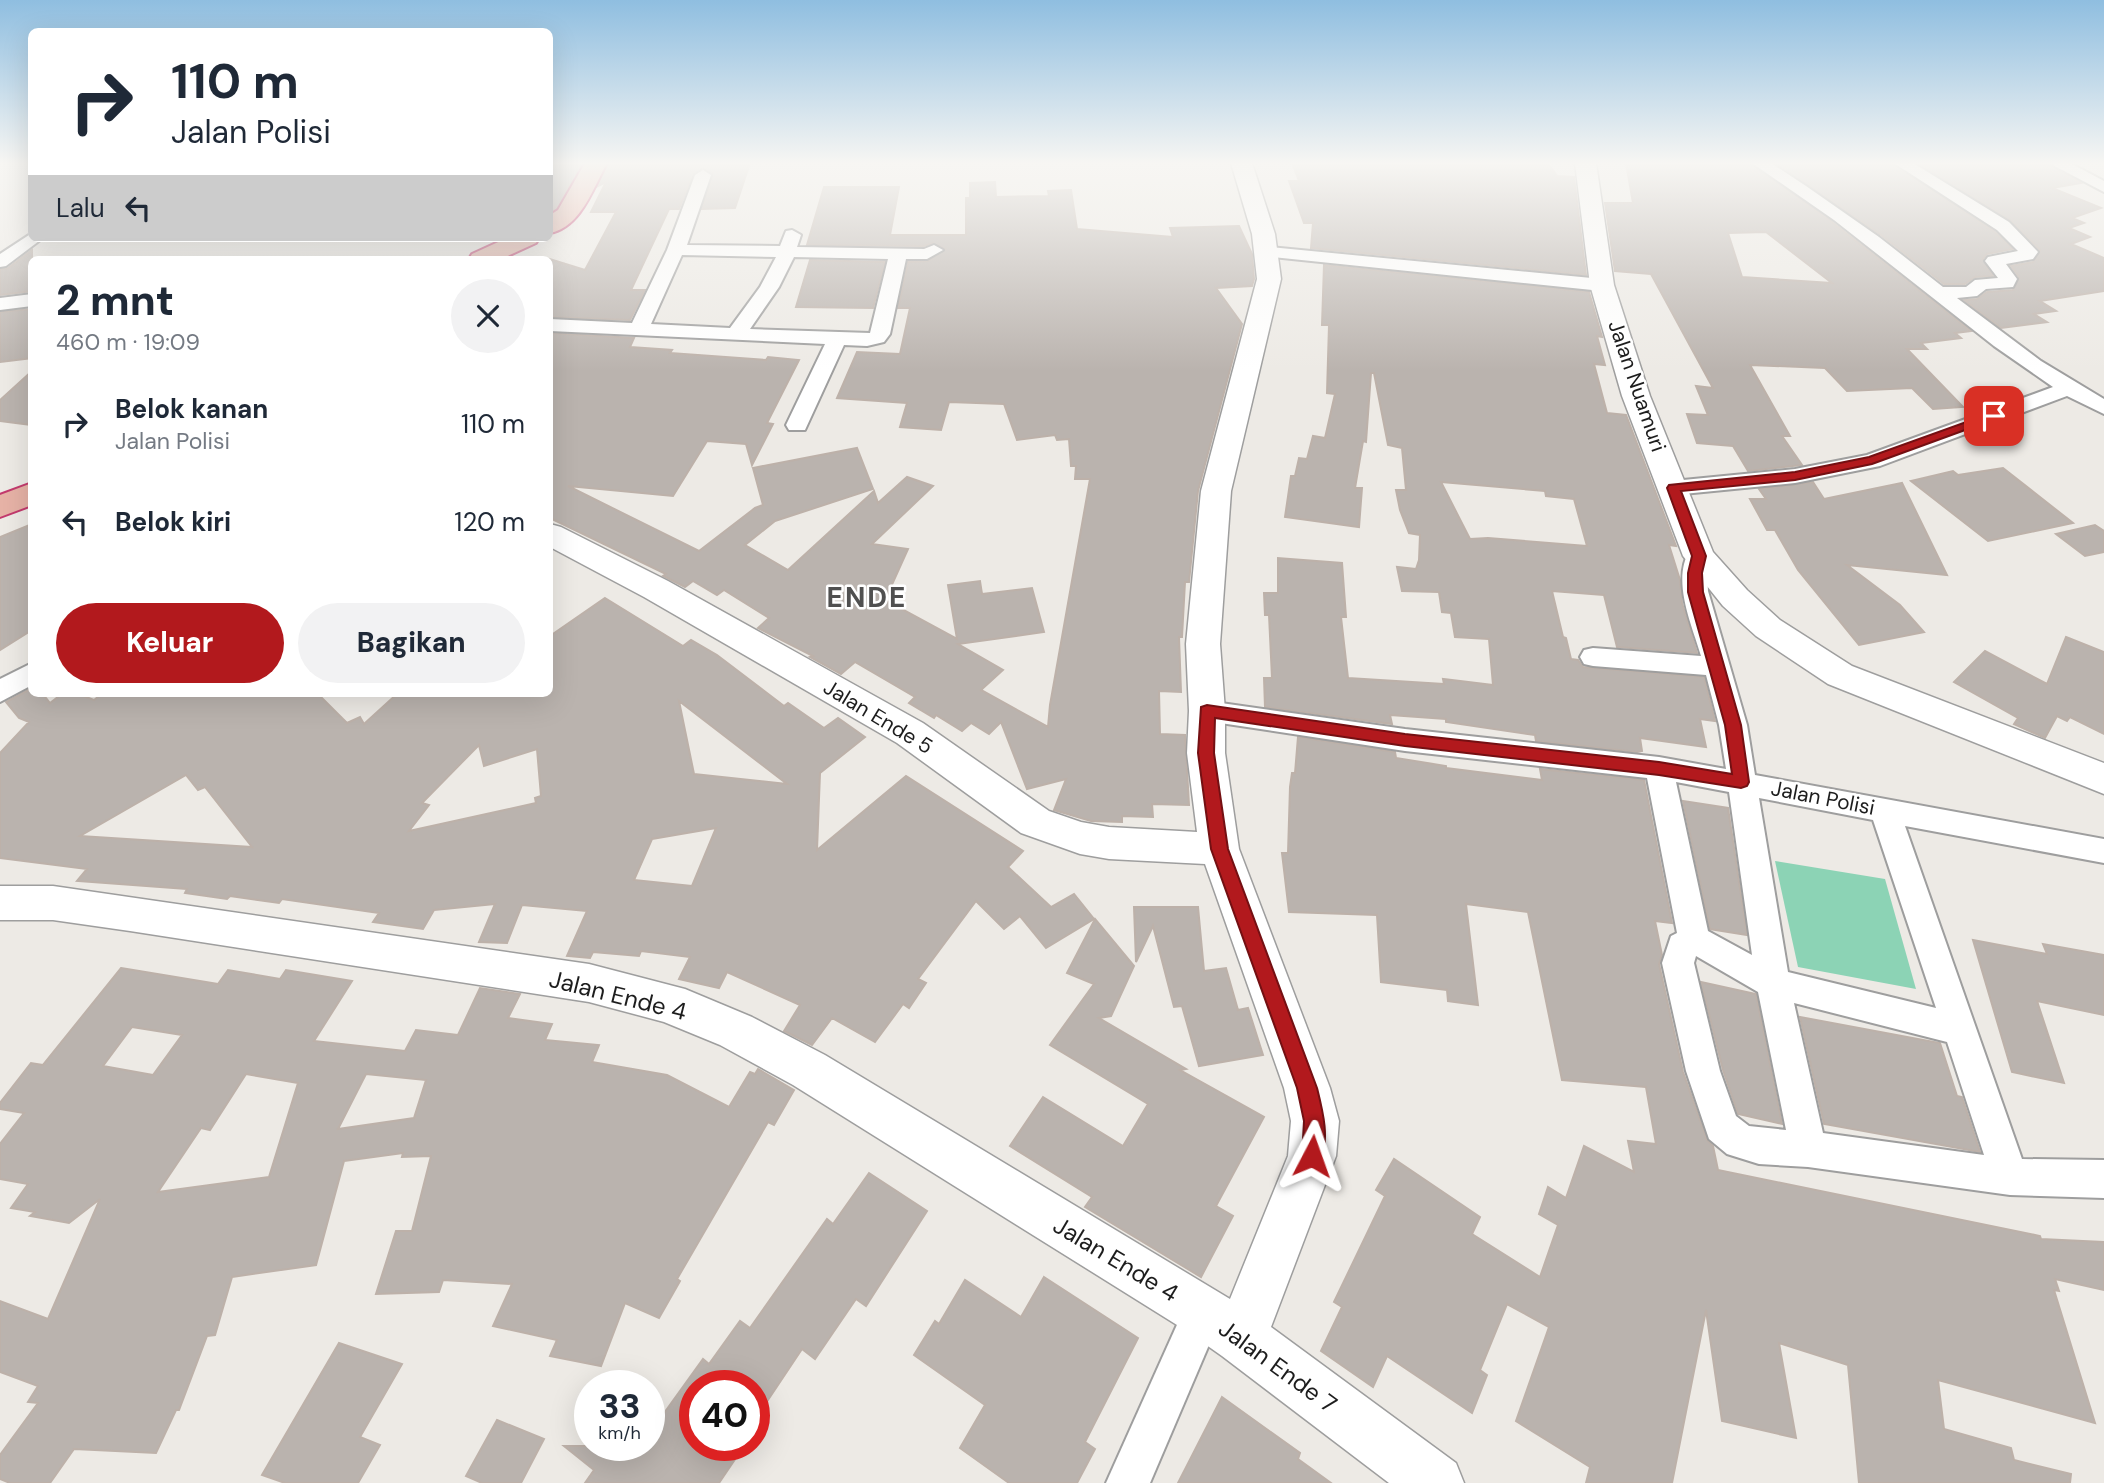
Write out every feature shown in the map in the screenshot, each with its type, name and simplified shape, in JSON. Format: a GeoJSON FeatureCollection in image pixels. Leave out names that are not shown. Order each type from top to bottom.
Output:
{"type":"FeatureCollection","features":[{"type":"Feature","properties":{"kind":"highway"},"geometry":{"type":"LineString","coordinates":[[488,256],[518,242]]}},
{"type":"Feature","properties":{"kind":"highway"},"geometry":{"type":"LineString","coordinates":[[0,507],[28,495]]}},
{"type":"Feature","properties":{"kind":"street"},"geometry":{"type":"LineString","coordinates":[[638,330],[682,232]]}},
{"type":"Feature","properties":{"kind":"street"},"geometry":{"type":"LineString","coordinates":[[1222,1325],[1312,1156],[1315,1121],[1307,1088],[1219,849],[1206,753],[1207,711],[1203,644],[1216,491],[1239,391],[1265,303],[1269,279],[1269,252],[1265,232]]}},
{"type":"Feature","properties":{"kind":"street","name":"Jalan Nuamuri"},"geometry":{"type":"LineString","coordinates":[[1595,232],[1602,285],[1636,396],[1699,556],[1735,598],[1768,628],[1840,675],[2104,779]]}},
{"type":"Feature","properties":{"kind":"street"},"geometry":{"type":"LineString","coordinates":[[1860,232],[2067,389],[2104,408]]}},
{"type":"Feature","properties":{"kind":"street"},"geometry":{"type":"LineString","coordinates":[[1937,293],[1970,292],[1982,284],[2006,283],[2008,279],[1994,261],[2029,252],[2009,232]]}},
{"type":"Feature","properties":{"kind":"street"},"geometry":{"type":"LineString","coordinates":[[736,333],[756,310],[788,251],[792,233]]}},
{"type":"Feature","properties":{"kind":"street"},"geometry":{"type":"LineString","coordinates":[[0,262],[28,242]]}},
{"type":"Feature","properties":{"kind":"street"},"geometry":{"type":"LineString","coordinates":[[676,250],[927,254],[934,250]]}},
{"type":"Feature","properties":{"kind":"street"},"geometry":{"type":"LineString","coordinates":[[1269,252],[1602,285]]}},
{"type":"Feature","properties":{"kind":"street"},"geometry":{"type":"LineString","coordinates":[[553,325],[837,339],[877,338],[898,253]]}},
{"type":"Feature","properties":{"kind":"street"},"geometry":{"type":"LineString","coordinates":[[0,304],[28,300]]}},
{"type":"Feature","properties":{"kind":"street"},"geometry":{"type":"LineString","coordinates":[[797,425],[837,339]]}},
{"type":"Feature","properties":{"kind":"street"},"geometry":{"type":"LineString","coordinates":[[1673,488],[1795,476],[1872,461],[2067,389]]}},
{"type":"Feature","properties":{"kind":"street","name":"Jalan Ende 5"},"geometry":{"type":"LineString","coordinates":[[553,536],[656,589],[910,733],[1035,822],[1080,838],[1109,843],[1219,849]]}},
{"type":"Feature","properties":{"kind":"street"},"geometry":{"type":"LineString","coordinates":[[1699,556],[1695,573],[1696,592],[1733,725],[1773,983],[1808,1149]]}},
{"type":"Feature","properties":{"kind":"street"},"geometry":{"type":"LineString","coordinates":[[1593,657],[1715,666]]}},
{"type":"Feature","properties":{"kind":"street"},"geometry":{"type":"LineString","coordinates":[[0,692],[28,674]]}},
{"type":"Feature","properties":{"kind":"street","name":"Jalan Polisi"},"geometry":{"type":"LineString","coordinates":[[1207,711],[1405,740],[1659,768],[2104,850]]}},
{"type":"Feature","properties":{"kind":"street"},"geometry":{"type":"LineString","coordinates":[[1659,768],[1694,939],[1773,983],[1961,1030]]}},
{"type":"Feature","properties":{"kind":"street"},"geometry":{"type":"LineString","coordinates":[[1885,811],[2010,1177]]}},
{"type":"Feature","properties":{"kind":"street","name":"Jalan Ende 4"},"geometry":{"type":"LineString","coordinates":[[0,903],[53,903],[130,913],[589,983],[669,1003],[736,1031],[809,1070],[1222,1325]]}},
{"type":"Feature","properties":{"kind":"street"},"geometry":{"type":"LineString","coordinates":[[1694,939],[1682,946],[1678,963],[1686,1010],[1722,1127],[1740,1141],[1759,1146],[1808,1149],[2010,1177],[2104,1179]]}},
{"type":"Feature","properties":{"kind":"street","name":"Jalan Ende 7"},"geometry":{"type":"LineString","coordinates":[[1128,1483],[1222,1325],[1436,1483]]}},
{"type":"Feature","properties":{"kind":"green space"},"geometry":{"type":"Polygon","coordinates":[[[1775,861],[1885,879],[1916,989],[1798,967],[1775,861]]]}},
{"type":"Feature","properties":{"kind":"building"},"geometry":{"type":"Polygon","coordinates":[[[605,232],[658,232],[631,290],[645,290],[630,320],[553,317],[553,260],[585,270],[605,232]]]}},
{"type":"Feature","properties":{"kind":"building"},"geometry":{"type":"Polygon","coordinates":[[[811,232],[966,235],[966,232],[1115,232],[1173,237],[1171,232],[1242,232],[1252,254],[1252,286],[1216,288],[1242,324],[1198,491],[1189,582],[1185,582],[1182,637],[1179,637],[1181,692],[1159,691],[1160,734],[1185,735],[1189,805],[1152,804],[1153,817],[1122,816],[1122,822],[1091,821],[1054,810],[1066,779],[1027,789],[1001,722],[989,734],[971,723],[962,731],[909,703],[915,697],[855,662],[841,674],[810,657],[813,656],[758,628],[769,618],[724,590],[717,595],[693,581],[685,587],[663,576],[666,574],[553,519],[553,333],[634,338],[630,347],[672,350],[670,353],[799,360],[767,423],[773,424],[752,465],[746,444],[707,441],[673,496],[568,486],[699,551],[755,508],[763,505],[753,468],[857,448],[873,489],[775,521],[745,545],[788,570],[874,491],[878,503],[907,477],[933,486],[872,544],[908,549],[885,600],[957,639],[948,585],[980,581],[982,594],[1032,588],[1044,632],[958,644],[1003,670],[981,690],[1048,727],[1090,479],[1075,479],[1076,466],[1071,466],[1069,439],[1057,440],[1055,435],[1017,440],[1004,404],[949,402],[941,430],[900,427],[907,403],[837,398],[857,352],[900,354],[910,308],[898,308],[908,262],[928,261],[945,249],[933,243],[924,246],[807,245],[811,232]]]}},
{"type":"Feature","properties":{"kind":"building"},"geometry":{"type":"Polygon","coordinates":[[[1312,232],[1581,232],[1586,275],[1311,248],[1312,232]]]}},
{"type":"Feature","properties":{"kind":"building"},"geometry":{"type":"Polygon","coordinates":[[[1609,232],[1758,232],[1728,233],[1742,277],[1832,283],[1766,232],[1845,232],[1971,331],[1955,333],[1961,338],[1921,343],[1927,349],[1907,349],[1963,407],[1933,409],[1912,388],[1847,391],[1825,368],[1750,365],[1790,436],[1782,436],[1802,465],[1748,471],[1733,446],[1697,443],[1687,414],[1708,415],[1696,386],[1713,388],[1651,274],[1615,271],[1609,232]]]}},
{"type":"Feature","properties":{"kind":"building"},"geometry":{"type":"Polygon","coordinates":[[[1877,232],[1995,232],[2013,249],[1987,254],[1983,259],[1993,276],[1975,277],[1965,284],[1944,284],[1877,232]]]}},
{"type":"Feature","properties":{"kind":"building"},"geometry":{"type":"Polygon","coordinates":[[[2022,232],[2079,232],[2090,237],[2071,244],[2104,258],[2104,291],[2040,301],[2056,311],[2034,314],[2047,322],[2001,328],[1964,300],[1977,299],[1987,292],[2013,290],[2019,277],[2011,266],[2033,262],[2040,250],[2022,232]]]}},
{"type":"Feature","properties":{"kind":"building"},"geometry":{"type":"Polygon","coordinates":[[[32,250],[32,256],[28,256],[28,292],[0,295],[0,269],[8,268],[32,250]]]}},
{"type":"Feature","properties":{"kind":"building"},"geometry":{"type":"Polygon","coordinates":[[[810,260],[885,262],[873,308],[796,307],[810,260]]]}},
{"type":"Feature","properties":{"kind":"building"},"geometry":{"type":"Polygon","coordinates":[[[1324,265],[1589,292],[1602,337],[1597,336],[1605,365],[1594,364],[1607,413],[1626,415],[1676,546],[1669,545],[1697,653],[1617,647],[1604,595],[1552,591],[1563,637],[1566,638],[1571,659],[1578,660],[1583,667],[1704,677],[1715,721],[1700,719],[1706,747],[1640,738],[1642,751],[1637,752],[1536,741],[1535,735],[1446,722],[1446,719],[1390,715],[1392,724],[1265,707],[1264,678],[1272,678],[1269,615],[1265,615],[1264,593],[1278,593],[1278,558],[1342,563],[1346,617],[1341,617],[1348,678],[1444,684],[1443,679],[1493,685],[1489,639],[1455,637],[1451,613],[1442,612],[1439,592],[1402,591],[1397,567],[1416,569],[1420,535],[1409,533],[1400,510],[1396,490],[1406,490],[1402,448],[1388,445],[1374,373],[1371,373],[1366,442],[1363,441],[1355,488],[1362,488],[1359,527],[1285,517],[1291,476],[1295,476],[1299,458],[1307,459],[1313,436],[1325,438],[1335,394],[1327,393],[1329,325],[1322,325],[1324,265]],[[1441,482],[1470,539],[1587,546],[1574,499],[1546,496],[1545,491],[1441,482]]]}},
{"type":"Feature","properties":{"kind":"building"},"geometry":{"type":"Polygon","coordinates":[[[28,309],[28,358],[0,362],[0,312],[28,309]]]}},
{"type":"Feature","properties":{"kind":"building"},"geometry":{"type":"Polygon","coordinates":[[[28,375],[28,424],[0,421],[0,400],[28,375]]]}},
{"type":"Feature","properties":{"kind":"building"},"geometry":{"type":"Polygon","coordinates":[[[2003,468],[2073,523],[1988,541],[1911,481],[1953,471],[1958,475],[2003,468]]]}},
{"type":"Feature","properties":{"kind":"building"},"geometry":{"type":"Polygon","coordinates":[[[1813,482],[1824,499],[1902,483],[1947,575],[1847,565],[1900,605],[1924,632],[1859,645],[1798,570],[1775,530],[1767,530],[1750,499],[1766,499],[1759,489],[1813,482]]]}},
{"type":"Feature","properties":{"kind":"building"},"geometry":{"type":"Polygon","coordinates":[[[2095,525],[2104,531],[2104,552],[2085,556],[2056,534],[2095,525]]]}},
{"type":"Feature","properties":{"kind":"building"},"geometry":{"type":"Polygon","coordinates":[[[28,526],[28,632],[0,650],[0,537],[28,526]]]}},
{"type":"Feature","properties":{"kind":"building"},"geometry":{"type":"Polygon","coordinates":[[[605,598],[683,646],[691,640],[717,655],[784,706],[788,703],[824,728],[838,718],[865,737],[820,773],[817,850],[906,776],[1023,851],[1008,867],[1051,907],[1074,894],[1094,919],[1046,948],[1020,916],[1004,929],[976,901],[918,979],[926,983],[909,1008],[903,1004],[875,1042],[832,1018],[812,1045],[784,1031],[800,1005],[727,972],[719,988],[679,979],[690,957],[641,951],[639,956],[593,952],[590,958],[567,956],[587,911],[522,905],[507,943],[479,942],[495,904],[434,910],[423,929],[373,922],[379,913],[282,899],[279,903],[230,896],[227,899],[185,893],[187,889],[77,881],[87,869],[0,858],[0,753],[29,722],[19,718],[6,702],[28,690],[28,697],[45,697],[50,703],[58,697],[86,697],[94,700],[98,697],[321,697],[347,723],[360,717],[364,724],[394,697],[553,697],[553,634],[605,598]],[[679,701],[694,774],[787,784],[679,701]],[[479,745],[422,803],[429,805],[409,831],[536,803],[535,798],[541,796],[537,749],[484,766],[479,745]],[[186,775],[80,836],[252,847],[205,787],[198,790],[186,775]],[[716,828],[652,839],[634,880],[692,886],[716,828]]]}},
{"type":"Feature","properties":{"kind":"building"},"geometry":{"type":"Polygon","coordinates":[[[2066,637],[2104,652],[2104,734],[2070,717],[2067,721],[2057,716],[2045,738],[2014,724],[2018,718],[1954,682],[1985,651],[2047,684],[2066,637]]]}},
{"type":"Feature","properties":{"kind":"building"},"geometry":{"type":"Polygon","coordinates":[[[1298,737],[1395,752],[1396,758],[1446,768],[1542,780],[1540,769],[1644,780],[1672,923],[1655,921],[1662,955],[1659,964],[1683,1072],[1707,1140],[1713,1146],[1718,1170],[2040,1236],[2041,1239],[2104,1242],[2104,1290],[2055,1279],[2059,1291],[2054,1290],[2095,1423],[1938,1380],[1944,1429],[2011,1448],[2014,1460],[2071,1474],[2070,1483],[1859,1483],[1848,1365],[1779,1343],[1796,1438],[1722,1421],[1706,1310],[1672,1483],[1586,1483],[1590,1467],[1516,1421],[1549,1327],[1507,1304],[1480,1370],[1487,1375],[1472,1413],[1387,1356],[1373,1387],[1321,1351],[1342,1307],[1334,1302],[1385,1196],[1376,1190],[1394,1159],[1480,1217],[1472,1234],[1540,1277],[1558,1225],[1539,1214],[1548,1187],[1566,1198],[1584,1146],[1634,1172],[1628,1141],[1656,1144],[1646,1087],[1562,1080],[1528,912],[1466,904],[1478,1005],[1448,1001],[1447,990],[1381,982],[1377,915],[1289,912],[1282,853],[1288,853],[1290,787],[1292,773],[1295,773],[1298,737]]]}},
{"type":"Feature","properties":{"kind":"building"},"geometry":{"type":"Polygon","coordinates":[[[1683,801],[1728,808],[1747,935],[1710,929],[1683,801]]]}},
{"type":"Feature","properties":{"kind":"building"},"geometry":{"type":"Polygon","coordinates":[[[1134,907],[1198,907],[1204,971],[1226,968],[1238,1010],[1248,1008],[1263,1055],[1199,1066],[1182,1006],[1174,1007],[1153,926],[1136,962],[1134,907]]]}},
{"type":"Feature","properties":{"kind":"building"},"geometry":{"type":"Polygon","coordinates":[[[1095,919],[1134,966],[1111,1016],[1099,1018],[1186,1069],[1180,1070],[1264,1117],[1216,1206],[1233,1216],[1201,1277],[1085,1207],[1092,1197],[1010,1146],[1043,1097],[1123,1146],[1148,1104],[1050,1045],[1094,984],[1067,973],[1095,919]]]}},
{"type":"Feature","properties":{"kind":"building"},"geometry":{"type":"Polygon","coordinates":[[[1973,940],[2047,954],[2043,944],[2104,955],[2104,1015],[2037,1001],[2064,1083],[2012,1072],[1973,940]]]}},
{"type":"Feature","properties":{"kind":"building"},"geometry":{"type":"Polygon","coordinates":[[[121,968],[218,984],[228,970],[280,979],[286,970],[352,981],[314,1041],[405,1051],[416,1030],[458,1035],[480,988],[520,994],[508,1018],[552,1024],[545,1040],[599,1045],[592,1062],[667,1075],[729,1107],[750,1072],[755,1074],[758,1069],[794,1090],[774,1125],[768,1122],[677,1279],[680,1281],[659,1318],[625,1303],[601,1366],[550,1356],[557,1340],[493,1326],[512,1284],[443,1280],[439,1292],[376,1294],[396,1231],[412,1231],[431,1156],[402,1157],[403,1153],[344,1161],[316,1265],[232,1277],[215,1335],[207,1336],[179,1410],[176,1410],[156,1453],[74,1449],[50,1483],[10,1483],[0,1479],[0,1455],[38,1403],[28,1402],[38,1386],[0,1372],[0,1301],[48,1319],[100,1199],[69,1223],[30,1216],[35,1212],[11,1208],[28,1184],[0,1179],[0,1144],[24,1113],[0,1109],[0,1103],[31,1063],[43,1065],[121,968]],[[132,1027],[103,1066],[153,1075],[182,1035],[132,1027]],[[246,1074],[210,1130],[201,1128],[158,1192],[269,1177],[298,1083],[246,1074]],[[366,1074],[338,1129],[414,1118],[426,1080],[366,1074]]]}},
{"type":"Feature","properties":{"kind":"building"},"geometry":{"type":"Polygon","coordinates":[[[1701,982],[1756,994],[1782,1124],[1738,1114],[1723,1070],[1701,982]]]}},
{"type":"Feature","properties":{"kind":"building"},"geometry":{"type":"Polygon","coordinates":[[[1800,1017],[1940,1043],[1957,1096],[1962,1097],[1980,1152],[1824,1124],[1800,1017]]]}},
{"type":"Feature","properties":{"kind":"building"},"geometry":{"type":"Polygon","coordinates":[[[869,1173],[927,1211],[866,1306],[856,1299],[815,1359],[802,1349],[770,1397],[770,1370],[695,1370],[703,1359],[709,1364],[740,1321],[750,1328],[827,1219],[833,1224],[869,1173]]]}},
{"type":"Feature","properties":{"kind":"building"},"geometry":{"type":"Polygon","coordinates":[[[1044,1277],[1138,1338],[1085,1442],[1095,1449],[1077,1483],[1009,1483],[960,1448],[985,1405],[914,1355],[935,1321],[939,1324],[965,1280],[1021,1317],[1044,1277]]]}},
{"type":"Feature","properties":{"kind":"building"},"geometry":{"type":"Polygon","coordinates":[[[339,1343],[402,1364],[360,1437],[380,1445],[358,1483],[285,1483],[262,1475],[339,1343]]]}},
{"type":"Feature","properties":{"kind":"building"},"geometry":{"type":"Polygon","coordinates":[[[679,1392],[679,1461],[734,1461],[719,1483],[585,1483],[594,1470],[583,1461],[665,1461],[665,1412],[679,1392]]]}},
{"type":"Feature","properties":{"kind":"building"},"geometry":{"type":"Polygon","coordinates":[[[1222,1397],[1300,1453],[1298,1459],[1331,1483],[1178,1483],[1222,1397]]]}},
{"type":"Feature","properties":{"kind":"building"},"geometry":{"type":"Polygon","coordinates":[[[497,1420],[544,1439],[521,1483],[482,1483],[466,1476],[497,1420]]]}},
{"type":"Feature","properties":{"kind":"building"},"geometry":{"type":"Polygon","coordinates":[[[564,1446],[574,1446],[574,1454],[564,1446]]]}},
{"type":"Feature","properties":{"kind":"district","name":"ENDE"},"geometry":{"type":"Point","coordinates":[867,597]}},
{"type":"Feature","properties":{"kind":"route"},"geometry":{"type":"LineString","coordinates":[[1312,1156],[1315,1121],[1307,1088],[1219,849],[1206,753],[1207,711],[1405,740],[1659,768],[1741,782],[1733,725],[1696,592],[1695,573],[1699,556],[1673,488],[1795,476],[1872,461],[1994,416]]}}]}
